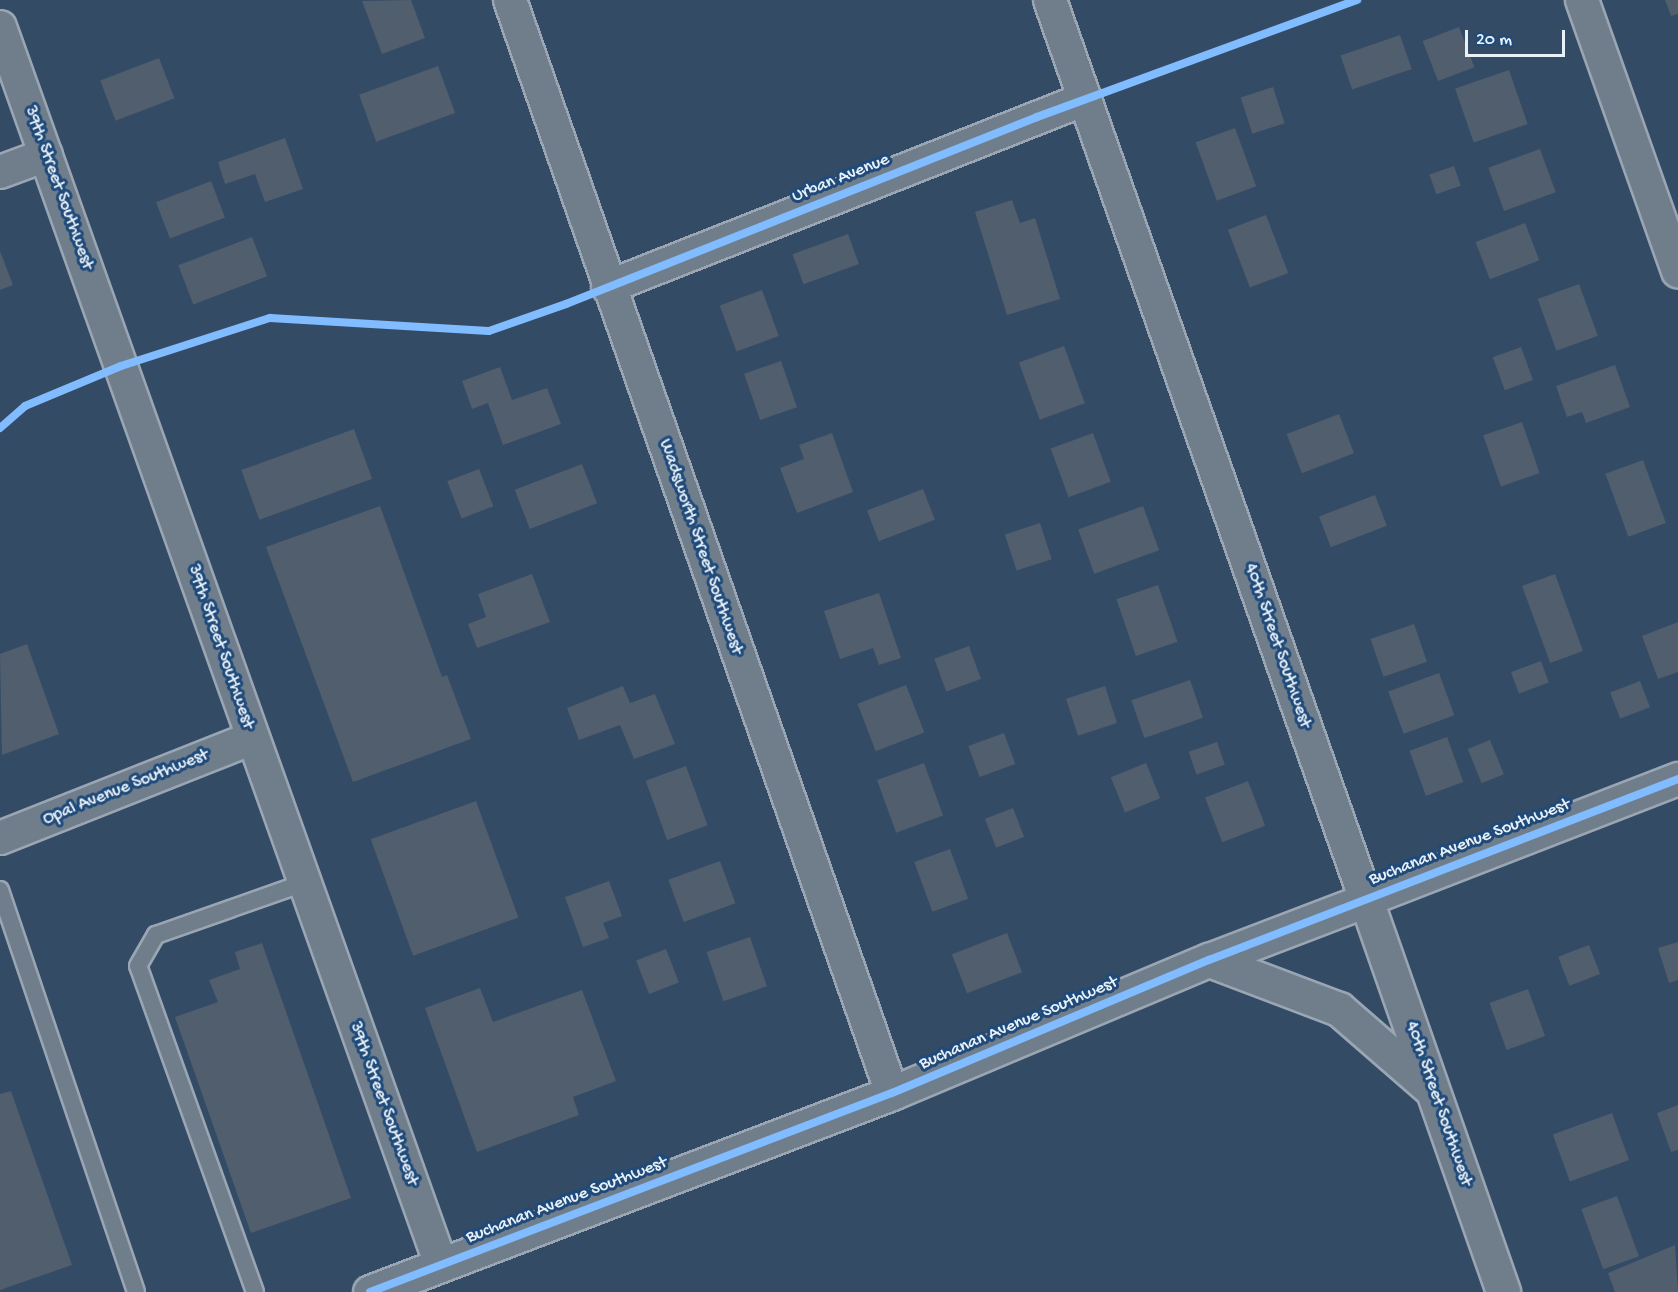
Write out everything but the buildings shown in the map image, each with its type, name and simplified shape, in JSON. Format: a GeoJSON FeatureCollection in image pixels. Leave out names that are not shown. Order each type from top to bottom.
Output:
{"type":"FeatureCollection","features":[{"type":"Feature","properties":{"kind":"street","name":"Wadsworth Street Southwest"},"geometry":{"type":"LineString","coordinates":[[510,0],[608,287],[892,1093]]}},
{"type":"Feature","properties":{"kind":"street","name":"40th Street Southwest"},"geometry":{"type":"LineString","coordinates":[[1050,0],[1503,1292]]}},
{"type":"Feature","properties":{"kind":"street"},"geometry":{"type":"LineString","coordinates":[[1582,0],[1678,271]]}},
{"type":"Feature","properties":{"kind":"street","name":"39th Street Southwest"},"geometry":{"type":"LineString","coordinates":[[0,27],[441,1265]]}},
{"type":"Feature","properties":{"kind":"street","name":"Urban Avenue"},"geometry":{"type":"LineString","coordinates":[[608,287],[1085,99]]}},
{"type":"Feature","properties":{"kind":"street"},"geometry":{"type":"LineString","coordinates":[[0,172],[46,155]]}},
{"type":"Feature","properties":{"kind":"street","name":"Opal Avenue Southwest"},"geometry":{"type":"LineString","coordinates":[[0,838],[252,738]]}},
{"type":"Feature","properties":{"kind":"street","name":"Buchanan Avenue Southwest"},"geometry":{"type":"LineString","coordinates":[[370,1292],[892,1093],[1209,960],[1678,779]]}},
{"type":"Feature","properties":{"kind":"street"},"geometry":{"type":"LineString","coordinates":[[1209,960],[1339,1009],[1432,1090]]}},
{"type":"Feature","properties":{"kind":"lane"},"geometry":{"type":"LineString","coordinates":[[255,1292],[138,966],[156,935],[304,883]]}},
{"type":"Feature","properties":{"kind":"lane"},"geometry":{"type":"LineString","coordinates":[[0,890],[136,1292]]}},
{"type":"Feature","properties":{"kind":"cycle path"},"geometry":{"type":"LineString","coordinates":[[0,428],[25,406],[121,366],[270,318],[489,331],[566,304],[1037,117],[1357,0]]}},
{"type":"Feature","properties":{"kind":"cycle path"},"geometry":{"type":"LineString","coordinates":[[370,1292],[892,1093],[1209,960],[1678,779]]}}]}
